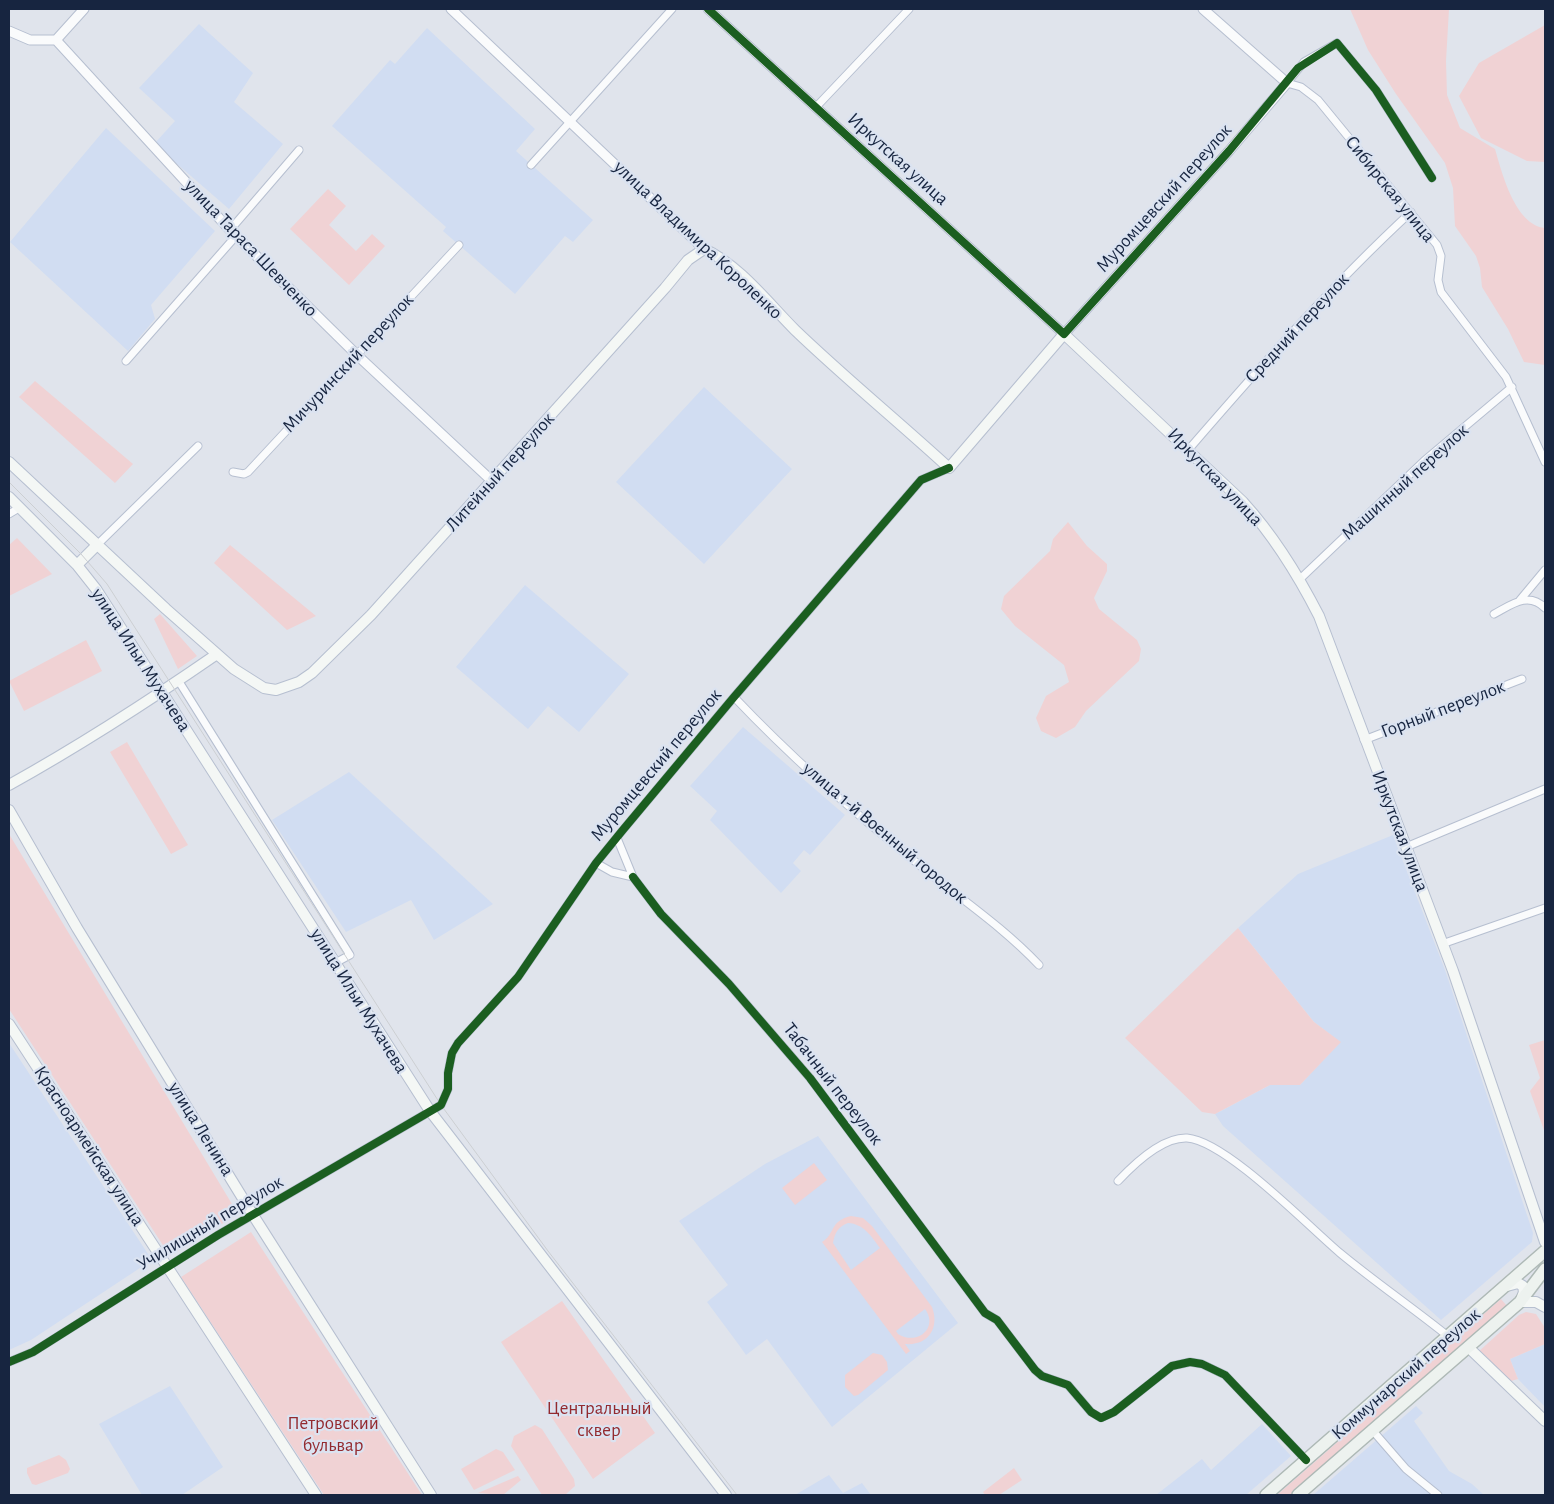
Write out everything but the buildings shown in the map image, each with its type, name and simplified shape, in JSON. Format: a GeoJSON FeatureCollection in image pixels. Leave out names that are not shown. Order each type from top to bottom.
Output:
{"type":"FeatureCollection","features":[{"type":"Feature","properties":{"kind":"main road","name":"улица Владимира Короленко"},"geometry":{"type":"LineString","coordinates":[[704,249],[718,255],[731,266],[810,344],[949,468]]}},
{"type":"Feature","properties":{"kind":"main road","name":"Литейный переулок"},"geometry":{"type":"LineString","coordinates":[[288,686],[312,673],[371,615],[688,260],[704,249]]}},
{"type":"Feature","properties":{"kind":"main road","name":"Иркутская улица"},"geometry":{"type":"LineString","coordinates":[[1064,334],[1189,449],[1254,514],[1300,579],[1319,616],[1442,944],[1545,1242]]}},
{"type":"Feature","properties":{"kind":"main road","name":"Муромцевский переулок"},"geometry":{"type":"LineString","coordinates":[[949,468],[1064,334]]}},
{"type":"Feature","properties":{"kind":"main road","name":"улица Ильи Мухачева"},"geometry":{"type":"LineString","coordinates":[[9,462],[97,545],[248,680],[264,688],[276,690],[288,686]]}},
{"type":"Feature","properties":{"kind":"main road","name":"улица Ильи Мухачева"},"geometry":{"type":"LineString","coordinates":[[9,497],[77,565],[96,589],[430,1112],[726,1495]]}},
{"type":"Feature","properties":{"kind":"main road"},"geometry":{"type":"LineString","coordinates":[[77,565],[97,545]]}},
{"type":"Feature","properties":{"kind":"main road"},"geometry":{"type":"LineString","coordinates":[[9,785],[92,737],[163,692],[217,654]]}},
{"type":"Feature","properties":{"kind":"main road","name":"улица Ленина"},"geometry":{"type":"LineString","coordinates":[[9,810],[77,928],[253,1215],[431,1495]]}},
{"type":"Feature","properties":{"kind":"main road","name":"Красноармейская улица"},"geometry":{"type":"LineString","coordinates":[[9,1024],[316,1495]]}},
{"type":"Feature","properties":{"kind":"main road","name":"Коммунарский переулок"},"geometry":{"type":"LineString","coordinates":[[1266,1495],[1508,1286],[1545,1251]]}},
{"type":"Feature","properties":{"kind":"main road","name":"Коммунарский переулок"},"geometry":{"type":"LineString","coordinates":[[1298,1495],[1520,1302],[1545,1269]]}},
{"type":"Feature","properties":{"kind":"main road"},"geometry":{"type":"LineString","coordinates":[[1508,1286],[1518,1283],[1523,1286],[1524,1292],[1520,1302],[1536,1302],[1545,1307]]}},
{"type":"Feature","properties":{"kind":"main road"},"geometry":{"type":"LineString","coordinates":[[1468,1348],[1545,1421]]}},
{"type":"Feature","properties":{"kind":"street"},"geometry":{"type":"LineString","coordinates":[[9,31],[30,40],[56,40],[84,9]]}},
{"type":"Feature","properties":{"kind":"street","name":"улица Владимира Короленко"},"geometry":{"type":"LineString","coordinates":[[451,9],[704,249]]}},
{"type":"Feature","properties":{"kind":"street"},"geometry":{"type":"LineString","coordinates":[[531,165],[672,9]]}},
{"type":"Feature","properties":{"kind":"street","name":"Иркутская улица"},"geometry":{"type":"LineString","coordinates":[[708,9],[817,106],[1064,334]]}},
{"type":"Feature","properties":{"kind":"street"},"geometry":{"type":"LineString","coordinates":[[817,106],[909,9]]}},
{"type":"Feature","properties":{"kind":"street","name":"Сибирская улица"},"geometry":{"type":"LineString","coordinates":[[1203,9],[1287,83],[1301,87],[1318,100],[1427,230],[1440,251],[1438,280],[1441,292],[1512,387],[1545,462]]}},
{"type":"Feature","properties":{"kind":"street","name":"улица Тараса Шевченко"},"geometry":{"type":"LineString","coordinates":[[56,40],[233,233],[357,355],[492,481]]}},
{"type":"Feature","properties":{"kind":"street"},"geometry":{"type":"LineString","coordinates":[[1287,83],[1304,62],[1337,43],[1376,90],[1432,178]]}},
{"type":"Feature","properties":{"kind":"street","name":"Муромцевский переулок"},"geometry":{"type":"LineString","coordinates":[[1064,334],[1229,151],[1287,83]]}},
{"type":"Feature","properties":{"kind":"street"},"geometry":{"type":"LineString","coordinates":[[126,361],[233,233],[299,150]]}},
{"type":"Feature","properties":{"kind":"street","name":"Средний переулок"},"geometry":{"type":"LineString","coordinates":[[1189,449],[1297,326],[1373,247],[1411,212]]}},
{"type":"Feature","properties":{"kind":"street","name":"Мичуринский переулок"},"geometry":{"type":"LineString","coordinates":[[233,472],[244,474],[248,472],[459,245]]}},
{"type":"Feature","properties":{"kind":"street","name":"Машинный переулок"},"geometry":{"type":"LineString","coordinates":[[1300,579],[1424,461],[1512,387]]}},
{"type":"Feature","properties":{"kind":"street"},"geometry":{"type":"LineString","coordinates":[[97,545],[198,446]]}},
{"type":"Feature","properties":{"kind":"street","name":"Муромцевский переулок"},"geometry":{"type":"LineString","coordinates":[[430,1112],[441,1105],[448,1089],[448,1073],[452,1053],[458,1043],[518,977],[596,863],[734,697],[921,480],[949,468]]}},
{"type":"Feature","properties":{"kind":"street"},"geometry":{"type":"LineString","coordinates":[[9,514],[19,508]]}},
{"type":"Feature","properties":{"kind":"street"},"geometry":{"type":"LineString","coordinates":[[1494,614],[1520,600],[1545,570]]}},
{"type":"Feature","properties":{"kind":"street"},"geometry":{"type":"LineString","coordinates":[[1520,600],[1534,600],[1545,608]]}},
{"type":"Feature","properties":{"kind":"street","name":"Горный переулок"},"geometry":{"type":"LineString","coordinates":[[1364,740],[1522,679]]}},
{"type":"Feature","properties":{"kind":"street"},"geometry":{"type":"LineString","coordinates":[[178,680],[350,955],[335,963]]}},
{"type":"Feature","properties":{"kind":"street","name":"улица 1-й Военный городок"},"geometry":{"type":"LineString","coordinates":[[734,697],[798,761],[916,863],[1008,933],[1040,965]]}},
{"type":"Feature","properties":{"kind":"street"},"geometry":{"type":"LineString","coordinates":[[1406,847],[1545,789]]}},
{"type":"Feature","properties":{"kind":"street","name":"Табачный переулок"},"geometry":{"type":"LineString","coordinates":[[617,838],[633,877],[661,914],[729,984],[810,1078],[985,1313],[997,1320],[1035,1370],[1042,1376],[1068,1385],[1096,1416],[1108,1416],[1172,1366],[1190,1362],[1202,1364],[1225,1375],[1306,1460]]}},
{"type":"Feature","properties":{"kind":"street"},"geometry":{"type":"LineString","coordinates":[[596,863],[612,872],[633,877]]}},
{"type":"Feature","properties":{"kind":"street"},"geometry":{"type":"LineString","coordinates":[[1442,944],[1545,908]]}},
{"type":"Feature","properties":{"kind":"street","name":"Училищный переулок"},"geometry":{"type":"LineString","coordinates":[[9,1362],[33,1352],[253,1215],[430,1112]]}},
{"type":"Feature","properties":{"kind":"street"},"geometry":{"type":"LineString","coordinates":[[1118,1181],[1136,1162],[1174,1139],[1188,1138],[1203,1142],[1250,1174],[1341,1253],[1449,1337]]}},
{"type":"Feature","properties":{"kind":"street"},"geometry":{"type":"LineString","coordinates":[[1373,1431],[1406,1469],[1438,1495]]}},
{"type":"Feature","properties":{"kind":"shaded area"},"geometry":{"type":"Polygon","coordinates":[[[199,24],[253,73],[234,102],[283,144],[229,209],[154,144],[175,121],[139,88],[199,24]]]}},
{"type":"Feature","properties":{"kind":"shaded area"},"geometry":{"type":"Polygon","coordinates":[[[427,28],[535,129],[516,151],[593,220],[573,242],[565,236],[515,294],[443,231],[446,227],[332,126],[390,60],[395,64],[427,28]]]}},
{"type":"Feature","properties":{"kind":"shaded area"},"geometry":{"type":"Polygon","coordinates":[[[106,128],[215,231],[151,305],[155,319],[128,351],[10,242],[106,128]]]}},
{"type":"Feature","properties":{"kind":"shaded area"},"geometry":{"type":"Polygon","coordinates":[[[704,387],[792,469],[704,564],[616,482],[704,387]]]}},
{"type":"Feature","properties":{"kind":"shaded area"},"geometry":{"type":"Polygon","coordinates":[[[525,585],[629,674],[579,732],[548,706],[528,729],[456,667],[525,585]]]}},
{"type":"Feature","properties":{"kind":"shaded area"},"geometry":{"type":"Polygon","coordinates":[[[743,727],[845,815],[810,855],[804,850],[793,863],[801,871],[781,893],[710,820],[717,811],[690,786],[743,727]]]}},
{"type":"Feature","properties":{"kind":"shaded area"},"geometry":{"type":"Polygon","coordinates":[[[349,772],[493,904],[434,940],[411,900],[346,932],[272,820],[349,772]]]}},
{"type":"Feature","properties":{"kind":"shaded area"},"geometry":{"type":"Polygon","coordinates":[[[1393,835],[1445,970],[1533,1233],[1532,1242],[1441,1320],[1223,1126],[1215,1114],[1270,1085],[1300,1085],[1340,1042],[1314,1022],[1238,928],[1298,874],[1393,835]]]}},
{"type":"Feature","properties":{"kind":"shaded area"},"geometry":{"type":"Polygon","coordinates":[[[9,1043],[152,1260],[31,1340],[9,1350],[9,1043]]]}},
{"type":"Feature","properties":{"kind":"shaded area"},"geometry":{"type":"Polygon","coordinates":[[[818,1136],[958,1323],[832,1427],[767,1339],[746,1355],[707,1302],[728,1285],[679,1221],[765,1164],[818,1136]]]}},
{"type":"Feature","properties":{"kind":"shaded area"},"geometry":{"type":"Polygon","coordinates":[[[1545,1344],[1545,1407],[1518,1379],[1510,1359],[1545,1344]]]}},
{"type":"Feature","properties":{"kind":"shaded area"},"geometry":{"type":"Polygon","coordinates":[[[170,1386],[223,1467],[182,1495],[142,1495],[99,1424],[170,1386]]]}},
{"type":"Feature","properties":{"kind":"shaded area"},"geometry":{"type":"Polygon","coordinates":[[[1416,1406],[1423,1413],[1414,1421],[1449,1471],[1472,1484],[1484,1495],[1313,1495],[1416,1406]]]}},
{"type":"Feature","properties":{"kind":"shaded area"},"geometry":{"type":"Polygon","coordinates":[[[1262,1424],[1291,1456],[1246,1495],[1156,1495],[1202,1459],[1211,1470],[1262,1424]]]}},
{"type":"Feature","properties":{"kind":"shaded area"},"geometry":{"type":"Polygon","coordinates":[[[829,1475],[843,1493],[862,1483],[871,1495],[795,1495],[829,1475]]]}},
{"type":"Feature","properties":{"kind":"green space"},"geometry":{"type":"Polygon","coordinates":[[[1350,9],[1449,9],[1446,61],[1447,95],[1460,128],[1495,149],[1506,184],[1518,208],[1535,225],[1545,228],[1545,365],[1524,362],[1508,329],[1482,287],[1480,268],[1476,256],[1455,226],[1453,188],[1445,163],[1396,94],[1368,50],[1350,9]]]}},
{"type":"Feature","properties":{"kind":"green space"},"geometry":{"type":"Polygon","coordinates":[[[1545,25],[1545,162],[1527,161],[1481,138],[1459,96],[1479,63],[1545,25]]]}},
{"type":"Feature","properties":{"kind":"green space"},"geometry":{"type":"Polygon","coordinates":[[[328,189],[346,206],[329,225],[356,251],[372,234],[385,246],[349,285],[290,229],[328,189]]]}},
{"type":"Feature","properties":{"kind":"green space"},"geometry":{"type":"Polygon","coordinates":[[[35,381],[133,464],[115,483],[19,397],[35,381]]]}},
{"type":"Feature","properties":{"kind":"green space"},"geometry":{"type":"Polygon","coordinates":[[[1068,522],[1087,546],[1107,564],[1107,571],[1094,598],[1099,609],[1137,640],[1141,649],[1139,661],[1086,711],[1075,727],[1056,738],[1041,731],[1036,718],[1046,696],[1069,682],[1064,665],[1015,626],[1001,609],[1004,596],[1050,551],[1053,539],[1068,522]]]}},
{"type":"Feature","properties":{"kind":"green space"},"geometry":{"type":"Polygon","coordinates":[[[17,538],[52,574],[9,596],[9,545],[17,538]]]}},
{"type":"Feature","properties":{"kind":"green space"},"geometry":{"type":"Polygon","coordinates":[[[230,545],[316,616],[287,630],[214,563],[230,545]]]}},
{"type":"Feature","properties":{"kind":"green space"},"geometry":{"type":"Polygon","coordinates":[[[160,614],[197,656],[178,669],[154,619],[160,614]]]}},
{"type":"Feature","properties":{"kind":"green space"},"geometry":{"type":"Polygon","coordinates":[[[86,640],[102,671],[24,711],[9,681],[86,640]]]}},
{"type":"Feature","properties":{"kind":"green space"},"geometry":{"type":"Polygon","coordinates":[[[127,742],[188,845],[171,854],[110,752],[127,742]]]}},
{"type":"Feature","properties":{"kind":"green space"},"geometry":{"type":"Polygon","coordinates":[[[9,834],[238,1214],[170,1256],[9,1009],[9,834]]]}},
{"type":"Feature","properties":{"kind":"green space"},"geometry":{"type":"Polygon","coordinates":[[[1238,928],[1314,1022],[1341,1042],[1300,1085],[1270,1085],[1215,1114],[1202,1112],[1125,1038],[1238,928]]]}},
{"type":"Feature","properties":{"kind":"green space"},"geometry":{"type":"Polygon","coordinates":[[[1545,1040],[1545,1133],[1530,1091],[1540,1078],[1529,1045],[1545,1040]]]}},
{"type":"Feature","properties":{"kind":"green space"},"geometry":{"type":"Polygon","coordinates":[[[814,1163],[827,1180],[795,1205],[782,1188],[814,1163]]]}},
{"type":"Feature","properties":{"kind":"green space"},"geometry":{"type":"Polygon","coordinates":[[[851,1216],[863,1218],[872,1226],[932,1307],[934,1322],[930,1334],[920,1342],[905,1344],[910,1351],[906,1354],[822,1242],[829,1236],[839,1221],[851,1216]],[[848,1223],[838,1230],[833,1243],[851,1270],[880,1248],[863,1228],[848,1223]],[[925,1309],[896,1331],[898,1334],[912,1338],[924,1333],[929,1323],[929,1316],[925,1309]]]}},
{"type":"Feature","properties":{"kind":"green space","name":"Петровский бульвар"},"geometry":{"type":"Polygon","coordinates":[[[251,1232],[422,1495],[324,1495],[181,1277],[251,1232]]]}},
{"type":"Feature","properties":{"kind":"green space"},"geometry":{"type":"Polygon","coordinates":[[[1501,1299],[1507,1306],[1290,1495],[1277,1495],[1501,1299]]]}},
{"type":"Feature","properties":{"kind":"green space","name":"Центральный сквер"},"geometry":{"type":"Polygon","coordinates":[[[562,1301],[655,1433],[593,1479],[501,1342],[562,1301]]]}},
{"type":"Feature","properties":{"kind":"green space"},"geometry":{"type":"Polygon","coordinates":[[[1526,1312],[1536,1314],[1545,1328],[1545,1344],[1510,1359],[1518,1379],[1511,1381],[1506,1379],[1477,1353],[1519,1315],[1526,1312]]]}},
{"type":"Feature","properties":{"kind":"green space"},"geometry":{"type":"Polygon","coordinates":[[[873,1353],[882,1355],[887,1362],[888,1370],[858,1395],[854,1396],[845,1387],[845,1375],[873,1353]]]}},
{"type":"Feature","properties":{"kind":"green space"},"geometry":{"type":"Polygon","coordinates":[[[535,1425],[542,1429],[574,1479],[575,1486],[565,1495],[542,1495],[511,1446],[514,1436],[535,1425]]]}},
{"type":"Feature","properties":{"kind":"green space"},"geometry":{"type":"Polygon","coordinates":[[[496,1449],[503,1452],[515,1470],[474,1490],[461,1469],[496,1449]]]}},
{"type":"Feature","properties":{"kind":"green space"},"geometry":{"type":"Polygon","coordinates":[[[59,1455],[66,1460],[70,1469],[68,1473],[36,1485],[32,1484],[27,1468],[59,1455]]]}},
{"type":"Feature","properties":{"kind":"green space"},"geometry":{"type":"Polygon","coordinates":[[[1014,1468],[1022,1480],[999,1495],[985,1495],[983,1492],[1014,1468]]]}},
{"type":"Feature","properties":{"kind":"green space"},"geometry":{"type":"Polygon","coordinates":[[[518,1476],[521,1480],[503,1495],[478,1493],[518,1476]]]}},
{"type":"Feature","properties":{"kind":"tram line"},"geometry":{"type":"LineString","coordinates":[[9,482],[81,554],[107,584],[441,1105],[548,1251],[737,1495]]}},
{"type":"Feature","properties":{"kind":"cycle path"},"geometry":{"type":"LineString","coordinates":[[708,9],[1064,334],[1229,151],[1298,68],[1337,43],[1376,90],[1432,178]]}},
{"type":"Feature","properties":{"kind":"cycle path"},"geometry":{"type":"LineString","coordinates":[[9,1362],[33,1352],[218,1235],[441,1105],[448,1089],[448,1073],[452,1053],[458,1043],[518,977],[596,863],[734,697],[921,480],[949,468]]}},
{"type":"Feature","properties":{"kind":"cycle path"},"geometry":{"type":"LineString","coordinates":[[633,877],[661,914],[729,984],[810,1078],[985,1313],[997,1320],[1035,1370],[1042,1376],[1068,1385],[1091,1412],[1101,1418],[1114,1412],[1172,1366],[1190,1362],[1202,1364],[1225,1375],[1306,1460]]}}]}
